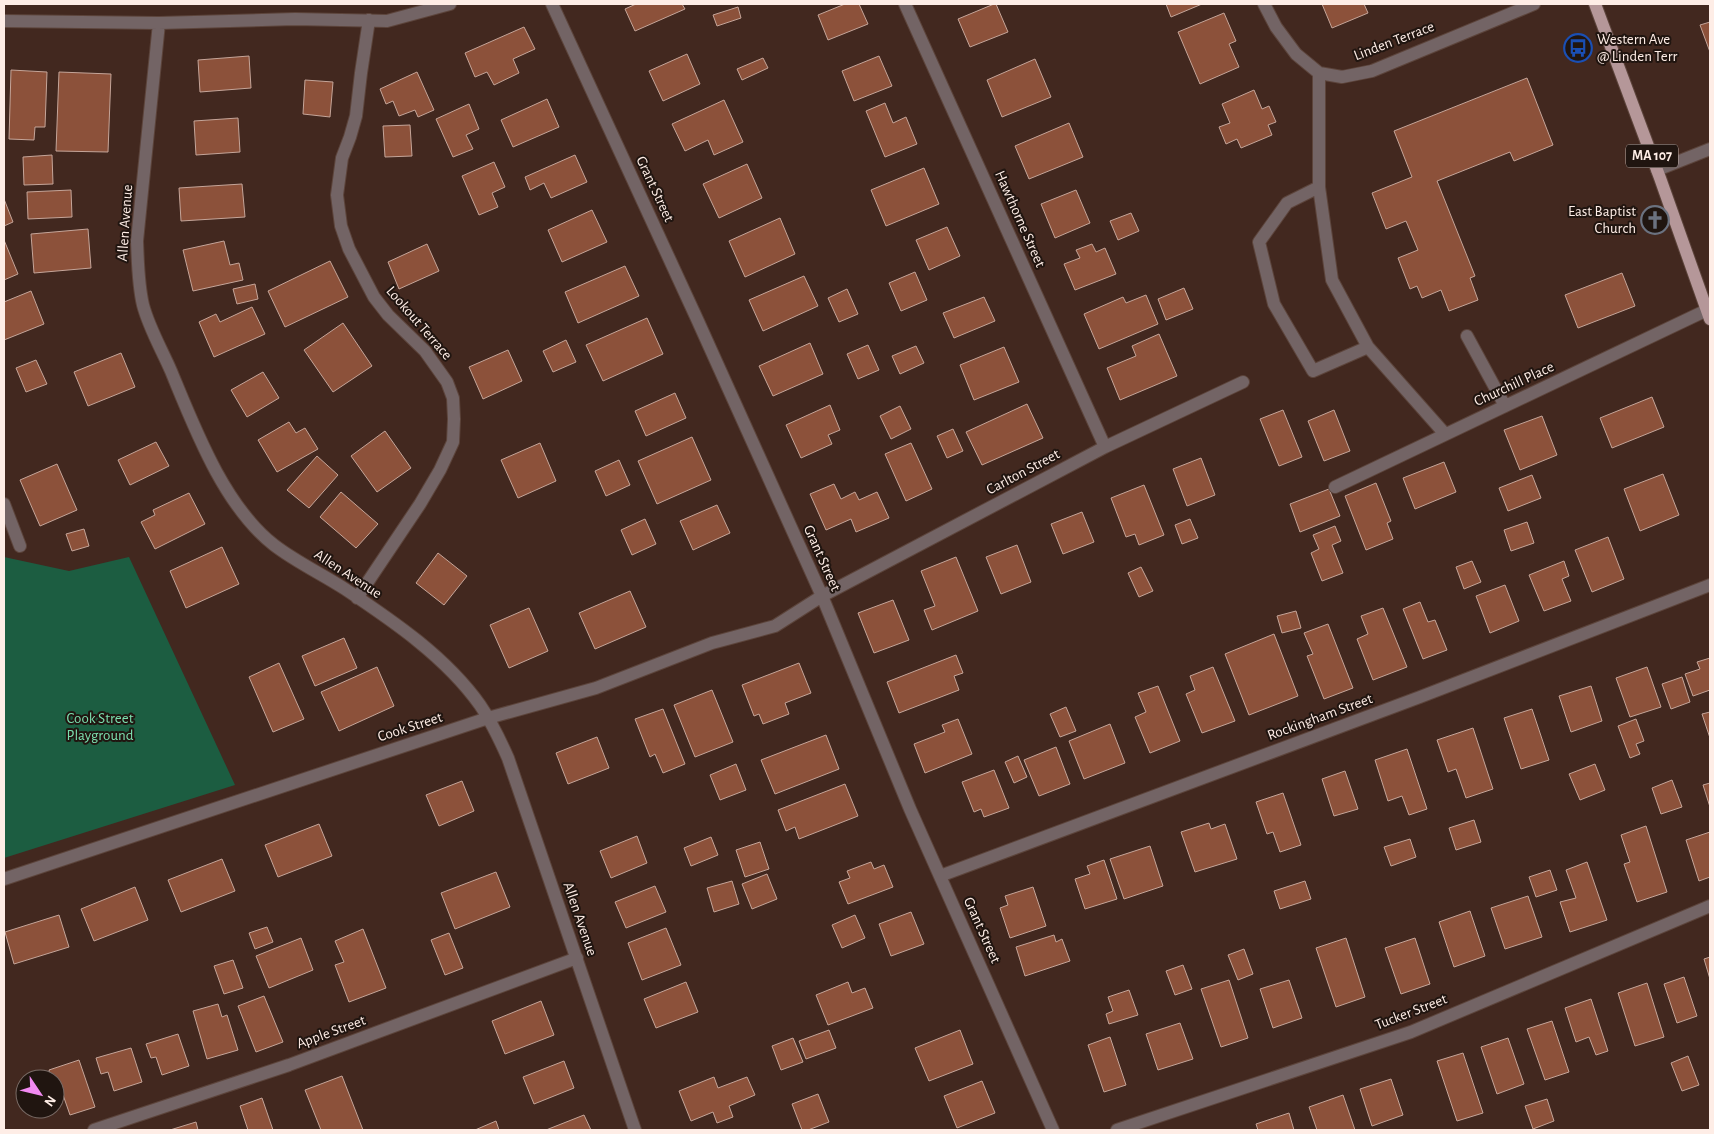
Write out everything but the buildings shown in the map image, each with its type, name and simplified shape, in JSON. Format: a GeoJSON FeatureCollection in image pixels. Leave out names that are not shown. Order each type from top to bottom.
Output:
{"type":"FeatureCollection","features":[{"type":"Feature","properties":{"kind":"main road","name":"MA 107"},"geometry":{"type":"LineString","coordinates":[[1595,4],[1709,315]]}},
{"type":"Feature","properties":{"kind":"street"},"geometry":{"type":"LineString","coordinates":[[4,21],[159,23],[295,19],[387,21],[450,4]]}},
{"type":"Feature","properties":{"kind":"street","name":"Grant Street"},"geometry":{"type":"LineString","coordinates":[[552,4],[822,596],[906,800],[1053,1130]]}},
{"type":"Feature","properties":{"kind":"street","name":"Hawthorne Street"},"geometry":{"type":"LineString","coordinates":[[905,4],[1105,447]]}},
{"type":"Feature","properties":{"kind":"street"},"geometry":{"type":"LineString","coordinates":[[1264,4],[1276,27],[1296,54],[1319,73],[1319,187],[1332,280],[1368,347],[1445,434]]}},
{"type":"Feature","properties":{"kind":"street","name":"Linden Terrace"},"geometry":{"type":"LineString","coordinates":[[1319,73],[1342,77],[1372,70],[1534,4]]}},
{"type":"Feature","properties":{"kind":"street","name":"Lookout Terrace"},"geometry":{"type":"LineString","coordinates":[[357,598],[420,504],[440,470],[453,442],[454,419],[453,398],[448,382],[425,351],[388,315],[374,297],[349,249],[341,226],[337,195],[342,158],[356,116],[369,20]]}},
{"type":"Feature","properties":{"kind":"street","name":"Allen Avenue"},"geometry":{"type":"LineString","coordinates":[[159,23],[138,241],[138,273],[144,306],[154,336],[196,432],[215,468],[246,518],[273,544],[357,598],[403,631],[463,684],[488,718],[508,758],[635,1130]]}},
{"type":"Feature","properties":{"kind":"street"},"geometry":{"type":"LineString","coordinates":[[1657,170],[1710,149]]}},
{"type":"Feature","properties":{"kind":"street"},"geometry":{"type":"LineString","coordinates":[[1319,187],[1288,203],[1259,242],[1274,304],[1313,371],[1368,347]]}},
{"type":"Feature","properties":{"kind":"street","name":"Churchill Place"},"geometry":{"type":"LineString","coordinates":[[1335,487],[1505,406],[1709,315]]}},
{"type":"Feature","properties":{"kind":"street"},"geometry":{"type":"LineString","coordinates":[[1467,336],[1505,406]]}},
{"type":"Feature","properties":{"kind":"street","name":"Carlton Street"},"geometry":{"type":"LineString","coordinates":[[822,596],[1105,447],[1243,382]]}},
{"type":"Feature","properties":{"kind":"street"},"geometry":{"type":"LineString","coordinates":[[4,504],[20,546]]}},
{"type":"Feature","properties":{"kind":"street","name":"Rockingham Street"},"geometry":{"type":"LineString","coordinates":[[940,876],[1411,701],[1710,584]]}},
{"type":"Feature","properties":{"kind":"street","name":"Cook Street"},"geometry":{"type":"LineString","coordinates":[[4,879],[488,718],[596,688],[712,643],[776,626],[822,596]]}},
{"type":"Feature","properties":{"kind":"street","name":"Tucker Street"},"geometry":{"type":"LineString","coordinates":[[1117,1130],[1411,1032],[1710,906]]}},
{"type":"Feature","properties":{"kind":"street","name":"Apple Street"},"geometry":{"type":"LineString","coordinates":[[94,1130],[289,1065],[577,958]]}},
{"type":"Feature","properties":{"kind":"green space","name":"Cook Street Playground"},"geometry":{"type":"Polygon","coordinates":[[[4,557],[69,571],[129,557],[235,785],[4,858],[4,557]]]}},
{"type":"Feature","properties":{"kind":"place","name":"Western Ave @ Linden Terr"},"geometry":{"type":"Point","coordinates":[1578,48]}},
{"type":"Feature","properties":{"kind":"place","name":"East Baptist Church"},"geometry":{"type":"Point","coordinates":[1655,220]}}]}
